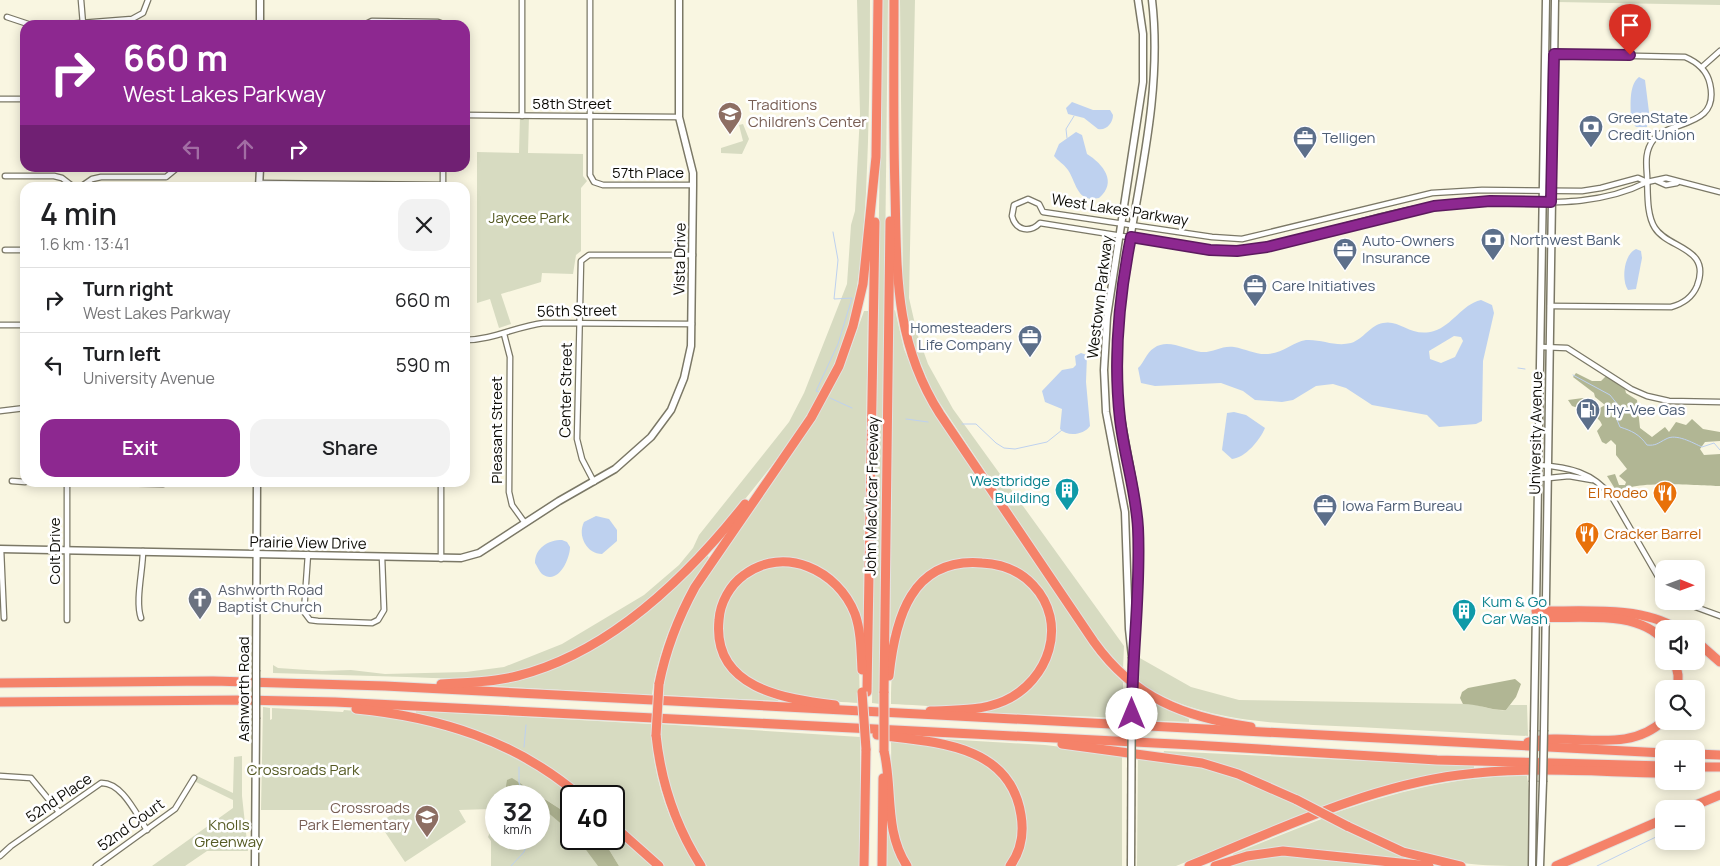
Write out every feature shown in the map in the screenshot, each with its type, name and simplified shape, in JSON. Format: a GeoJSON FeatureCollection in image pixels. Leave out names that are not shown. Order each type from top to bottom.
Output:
{"type":"FeatureCollection","features":[{"type":"Feature","properties":{"kind":"highway"},"geometry":{"type":"LineString","coordinates":[[701,866],[677,824],[668,800],[662,775],[656,735],[658,684],[672,634],[682,610],[695,587],[811,418],[833,379],[853,326],[863,284],[876,157],[878,0]]}},
{"type":"Feature","properties":{"kind":"highway"},"geometry":{"type":"LineString","coordinates":[[894,0],[893,126],[897,273],[904,332],[921,381],[933,404],[1104,657],[1130,683],[1150,697],[1191,714],[1237,725],[1303,734]]}},
{"type":"Feature","properties":{"kind":"highway","name":"John MacVicar Freeway"},"geometry":{"type":"LineString","coordinates":[[882,866],[888,273],[893,126]]}},
{"type":"Feature","properties":{"kind":"highway","name":"John MacVicar Freeway"},"geometry":{"type":"LineString","coordinates":[[864,866],[865,692],[876,157]]}},
{"type":"Feature","properties":{"kind":"highway"},"geometry":{"type":"LineString","coordinates":[[385,686],[497,680],[539,668],[576,652],[643,610],[688,570],[717,540],[776,468]]}},
{"type":"Feature","properties":{"kind":"highway"},"geometry":{"type":"LineString","coordinates":[[859,712],[842,706],[775,695],[751,684],[740,676],[723,651],[718,627],[720,609],[731,588],[740,578],[757,567],[781,561],[809,566],[828,577],[842,592],[855,615],[862,651],[865,692]]}},
{"type":"Feature","properties":{"kind":"highway"},"geometry":{"type":"LineString","coordinates":[[883,714],[981,708],[1003,701],[1023,690],[1040,669],[1049,653],[1052,624],[1042,595],[1021,575],[994,564],[975,562],[956,564],[933,574],[916,588],[901,614],[884,693]]}},
{"type":"Feature","properties":{"kind":"highway"},"geometry":{"type":"LineString","coordinates":[[1536,614],[1636,614],[1662,620]]}},
{"type":"Feature","properties":{"kind":"highway"},"geometry":{"type":"LineString","coordinates":[[1546,614],[1628,620],[1650,629],[1655,633]]}},
{"type":"Feature","properties":{"kind":"highway"},"geometry":{"type":"LineString","coordinates":[[1705,649],[1720,662]]}},
{"type":"Feature","properties":{"kind":"highway"},"geometry":{"type":"LineString","coordinates":[[0,683],[213,681],[385,686],[883,714],[1519,744],[1655,752]]}},
{"type":"Feature","properties":{"kind":"highway"},"geometry":{"type":"LineString","coordinates":[[0,702],[274,700],[810,726],[1437,760],[1655,766]]}},
{"type":"Feature","properties":{"kind":"highway"},"geometry":{"type":"LineString","coordinates":[[274,700],[403,714],[449,725],[485,738],[527,758],[565,785]]}},
{"type":"Feature","properties":{"kind":"highway"},"geometry":{"type":"LineString","coordinates":[[810,726],[950,745],[972,752],[989,762],[1004,775],[1011,786],[1020,811],[1021,841],[1010,866]]}},
{"type":"Feature","properties":{"kind":"highway"},"geometry":{"type":"LineString","coordinates":[[1519,744],[1544,738],[1618,740],[1635,738],[1655,727]]}},
{"type":"Feature","properties":{"kind":"highway"},"geometry":{"type":"LineString","coordinates":[[1014,737],[1202,763],[1238,774],[1297,800],[1403,852],[1462,866]]}},
{"type":"Feature","properties":{"kind":"highway"},"geometry":{"type":"LineString","coordinates":[[884,751],[888,770],[891,825],[898,848],[907,866]]}},
{"type":"Feature","properties":{"kind":"highway"},"geometry":{"type":"LineString","coordinates":[[1705,754],[1720,755]]}},
{"type":"Feature","properties":{"kind":"highway"},"geometry":{"type":"LineString","coordinates":[[1705,767],[1720,767]]}},
{"type":"Feature","properties":{"kind":"highway"},"geometry":{"type":"LineString","coordinates":[[1189,866],[1366,797],[1438,778],[1482,772],[1514,771],[1655,773]]}},
{"type":"Feature","properties":{"kind":"highway"},"geometry":{"type":"LineString","coordinates":[[1705,773],[1720,773]]}},
{"type":"Feature","properties":{"kind":"highway"},"geometry":{"type":"LineString","coordinates":[[1705,801],[1720,795]]}},
{"type":"Feature","properties":{"kind":"highway"},"geometry":{"type":"LineString","coordinates":[[1556,866],[1655,823]]}},
{"type":"Feature","properties":{"kind":"highway"},"geometry":{"type":"LineString","coordinates":[[625,836],[659,866]]}},
{"type":"Feature","properties":{"kind":"highway"},"geometry":{"type":"LineString","coordinates":[[1215,866],[1247,856],[1283,851],[1429,866]]}},
{"type":"Feature","properties":{"kind":"street"},"geometry":{"type":"LineString","coordinates":[[81,0],[83,20]]}},
{"type":"Feature","properties":{"kind":"street"},"geometry":{"type":"LineString","coordinates":[[117,20],[142,14],[148,0]]}},
{"type":"Feature","properties":{"kind":"street"},"geometry":{"type":"LineString","coordinates":[[260,0],[260,20]]}},
{"type":"Feature","properties":{"kind":"street"},"geometry":{"type":"LineString","coordinates":[[522,0],[522,116]]}},
{"type":"Feature","properties":{"kind":"street"},"geometry":{"type":"LineString","coordinates":[[590,0],[590,116]]}},
{"type":"Feature","properties":{"kind":"street","name":"Vista Drive"},"geometry":{"type":"LineString","coordinates":[[594,482],[615,469],[651,437],[671,410],[688,362],[692,324],[693,173],[679,116],[679,0]]}},
{"type":"Feature","properties":{"kind":"street","name":"Westown Parkway"},"geometry":{"type":"LineString","coordinates":[[1132,657],[1124,512],[1109,426],[1104,380],[1105,333],[1143,82],[1143,34],[1138,0]]}},
{"type":"Feature","properties":{"kind":"street","name":"Westown Parkway"},"geometry":{"type":"LineString","coordinates":[[1131,866],[1132,657],[1138,593],[1138,525],[1120,422],[1116,367],[1124,274],[1153,98],[1156,55],[1152,0]]}},
{"type":"Feature","properties":{"kind":"street","name":"University Avenue"},"geometry":{"type":"LineString","coordinates":[[1540,866],[1544,730],[1550,306],[1545,54],[1546,0]]}},
{"type":"Feature","properties":{"kind":"street","name":"University Avenue"},"geometry":{"type":"LineString","coordinates":[[1547,191],[1555,0]]}},
{"type":"Feature","properties":{"kind":"street"},"geometry":{"type":"LineString","coordinates":[[8,17],[20,21]]}},
{"type":"Feature","properties":{"kind":"street"},"geometry":{"type":"LineString","coordinates":[[1702,67],[1720,51]]}},
{"type":"Feature","properties":{"kind":"street"},"geometry":{"type":"LineString","coordinates":[[1545,54],[1679,56],[1692,60],[1702,67],[1711,88],[1708,106],[1695,120],[1664,131],[1654,140],[1646,157],[1650,215],[1654,226],[1666,239],[1685,247],[1696,262],[1698,280],[1692,294],[1682,304],[1671,307],[1550,306]]}},
{"type":"Feature","properties":{"kind":"street"},"geometry":{"type":"LineString","coordinates":[[0,99],[20,99]]}},
{"type":"Feature","properties":{"kind":"street","name":"58th Street"},"geometry":{"type":"LineString","coordinates":[[470,115],[679,116]]}},
{"type":"Feature","properties":{"kind":"street","name":"57th Place"},"geometry":{"type":"LineString","coordinates":[[590,116],[590,175],[594,182],[603,185],[693,185]]}},
{"type":"Feature","properties":{"kind":"street"},"geometry":{"type":"LineString","coordinates":[[88,182],[101,177],[168,176],[172,172]]}},
{"type":"Feature","properties":{"kind":"street"},"geometry":{"type":"LineString","coordinates":[[5,176],[54,176],[67,182]]}},
{"type":"Feature","properties":{"kind":"street","name":"West Lakes Parkway"},"geometry":{"type":"LineString","coordinates":[[1638,178],[1647,182],[1594,200],[1547,202],[1490,201],[1434,206],[1267,247],[1237,251],[1210,250],[1040,223],[1030,229],[1024,229],[1014,223],[1012,212],[1017,202],[1028,198],[1039,204],[1043,212],[1224,239],[1242,239],[1432,193],[1482,190],[1547,191],[1597,189],[1638,178]]}},
{"type":"Feature","properties":{"kind":"street"},"geometry":{"type":"LineString","coordinates":[[1647,182],[1669,178],[1678,183],[1720,192]]}},
{"type":"Feature","properties":{"kind":"street","name":"University Avenue"},"geometry":{"type":"LineString","coordinates":[[1532,866],[1541,347],[1547,202]]}},
{"type":"Feature","properties":{"kind":"street"},"geometry":{"type":"LineString","coordinates":[[1040,223],[1043,212]]}},
{"type":"Feature","properties":{"kind":"street"},"geometry":{"type":"LineString","coordinates":[[5,250],[20,250]]}},
{"type":"Feature","properties":{"kind":"street","name":"Center Street"},"geometry":{"type":"LineString","coordinates":[[594,482],[578,448],[580,265],[584,257],[589,255],[693,255]]}},
{"type":"Feature","properties":{"kind":"street","name":"56th Street"},"geometry":{"type":"LineString","coordinates":[[470,340],[492,338],[531,324],[692,324]]}},
{"type":"Feature","properties":{"kind":"street"},"geometry":{"type":"LineString","coordinates":[[0,325],[20,325]]}},
{"type":"Feature","properties":{"kind":"street","name":"Pleasant Street"},"geometry":{"type":"LineString","coordinates":[[504,334],[510,357],[509,492],[512,505],[524,523]]}},
{"type":"Feature","properties":{"kind":"street"},"geometry":{"type":"LineString","coordinates":[[1541,347],[1561,347],[1573,351],[1631,389],[1647,396],[1669,401],[1720,402]]}},
{"type":"Feature","properties":{"kind":"street"},"geometry":{"type":"LineString","coordinates":[[0,411],[20,409]]}},
{"type":"Feature","properties":{"kind":"street"},"geometry":{"type":"LineString","coordinates":[[1539,465],[1578,470],[1596,482],[1612,497],[1655,571]]}},
{"type":"Feature","properties":{"kind":"street"},"geometry":{"type":"LineString","coordinates":[[1539,479],[1575,477],[1596,482]]}},
{"type":"Feature","properties":{"kind":"street"},"geometry":{"type":"LineString","coordinates":[[12,481],[20,482]]}},
{"type":"Feature","properties":{"kind":"street","name":"Prairie View Drive"},"geometry":{"type":"LineString","coordinates":[[1,549],[462,558],[479,553],[524,523],[594,482]]}},
{"type":"Feature","properties":{"kind":"street","name":"Colt Drive"},"geometry":{"type":"LineString","coordinates":[[67,620],[68,487]]}},
{"type":"Feature","properties":{"kind":"street","name":"Ashworth Road"},"geometry":{"type":"LineString","coordinates":[[255,866],[257,487]]}},
{"type":"Feature","properties":{"kind":"street"},"geometry":{"type":"LineString","coordinates":[[440,559],[441,487]]}},
{"type":"Feature","properties":{"kind":"street"},"geometry":{"type":"LineString","coordinates":[[1,549],[4,618]]}},
{"type":"Feature","properties":{"kind":"street"},"geometry":{"type":"LineString","coordinates":[[141,618],[137,608],[143,573],[143,551]]}},
{"type":"Feature","properties":{"kind":"street"},"geometry":{"type":"LineString","coordinates":[[308,554],[304,612],[310,620],[336,622],[372,623],[380,618],[384,610],[382,557]]}},
{"type":"Feature","properties":{"kind":"street"},"geometry":{"type":"LineString","coordinates":[[1704,610],[1720,616]]}},
{"type":"Feature","properties":{"kind":"street"},"geometry":{"type":"LineString","coordinates":[[0,776],[24,776],[35,780],[59,812]]}},
{"type":"Feature","properties":{"kind":"street","name":"52nd Court"},"geometry":{"type":"LineString","coordinates":[[96,866],[175,809],[194,778]]}},
{"type":"Feature","properties":{"kind":"street","name":"52nd Place"},"geometry":{"type":"LineString","coordinates":[[0,856],[11,846],[95,786],[108,783],[117,789],[147,830]]}},
{"type":"Feature","properties":{"kind":"green space"},"geometry":{"type":"Polygon","coordinates":[[[857,0],[870,0],[869,96],[863,241],[857,288],[850,320],[835,363],[814,404],[789,442],[737,509],[710,540],[651,598],[618,624],[584,645],[547,662],[508,674],[471,678],[273,673],[273,665],[278,668],[322,671],[351,670],[385,674],[466,672],[504,667],[562,644],[644,595],[679,565],[693,548],[699,535],[789,422],[804,393],[847,284],[851,225],[855,211],[860,114],[857,0]]]}},
{"type":"Feature","properties":{"kind":"green space"},"geometry":{"type":"Polygon","coordinates":[[[882,0],[888,0],[880,704],[872,703],[882,0]]]}},
{"type":"Feature","properties":{"kind":"green space"},"geometry":{"type":"Polygon","coordinates":[[[900,0],[915,0],[909,298],[917,333],[928,364],[953,409],[1124,646],[1123,670],[1098,640],[933,393],[911,340],[903,290],[900,0]]]}},
{"type":"Feature","properties":{"kind":"green space"},"geometry":{"type":"Polygon","coordinates":[[[1557,0],[1720,0],[1720,5],[1557,2],[1557,0]]]}},
{"type":"Feature","properties":{"kind":"green space","name":"Jaycee Park"},"geometry":{"type":"Polygon","coordinates":[[[520,116],[529,116],[528,153],[583,154],[583,176],[587,181],[581,188],[581,251],[576,255],[573,274],[542,273],[541,282],[501,294],[511,324],[499,328],[490,299],[477,303],[477,152],[519,153],[520,116]]]}},
{"type":"Feature","properties":{"kind":"green space"},"geometry":{"type":"Polygon","coordinates":[[[743,124],[749,139],[742,154],[721,153],[721,148],[743,141],[739,125],[743,124]]]}},
{"type":"Feature","properties":{"kind":"green space"},"geometry":{"type":"Polygon","coordinates":[[[895,310],[904,349],[922,393],[1089,643],[1105,664],[1123,682],[1123,718],[969,712],[1003,704],[1048,661],[1046,597],[997,561],[963,559],[954,561],[911,590],[901,605],[892,634],[890,634],[893,311],[895,310]]]}},
{"type":"Feature","properties":{"kind":"green space"},"geometry":{"type":"Polygon","coordinates":[[[864,311],[868,311],[863,631],[825,571],[795,558],[770,559],[744,570],[719,606],[727,665],[779,701],[661,695],[666,669],[680,623],[698,590],[803,437],[830,394],[846,361],[864,311]]]}},
{"type":"Feature","properties":{"kind":"green space"},"geometry":{"type":"Polygon","coordinates":[[[1576,373],[1592,381],[1601,381],[1606,376],[1625,389],[1626,393],[1637,400],[1640,428],[1652,437],[1665,427],[1669,432],[1676,422],[1686,425],[1692,419],[1703,429],[1720,432],[1720,441],[1705,442],[1700,449],[1704,455],[1720,454],[1720,486],[1651,485],[1637,486],[1619,493],[1617,492],[1607,476],[1615,474],[1619,485],[1625,485],[1626,482],[1619,476],[1627,469],[1616,455],[1616,445],[1611,440],[1606,444],[1602,442],[1597,431],[1602,425],[1598,419],[1581,416],[1578,408],[1572,406],[1568,400],[1583,398],[1587,400],[1586,405],[1595,411],[1605,405],[1595,397],[1594,393],[1573,377],[1576,373]]]}},
{"type":"Feature","properties":{"kind":"green space"},"geometry":{"type":"Polygon","coordinates":[[[706,555],[709,557],[680,606],[665,640],[652,695],[472,685],[503,681],[584,651],[706,555]]]}},
{"type":"Feature","properties":{"kind":"green space"},"geometry":{"type":"Polygon","coordinates":[[[773,564],[808,569],[825,579],[838,592],[854,626],[859,665],[860,703],[820,700],[780,692],[756,682],[744,674],[727,653],[723,640],[722,626],[728,600],[744,578],[755,571],[773,564]]]}},
{"type":"Feature","properties":{"kind":"green space"},"geometry":{"type":"Polygon","coordinates":[[[967,565],[1004,569],[1025,583],[1037,597],[1044,613],[1047,631],[1045,649],[1038,666],[1027,681],[1011,694],[983,704],[937,707],[891,704],[892,669],[895,650],[905,615],[913,600],[924,586],[938,575],[967,565]]]}},
{"type":"Feature","properties":{"kind":"green space"},"geometry":{"type":"Polygon","coordinates":[[[1138,657],[1191,687],[1239,700],[1471,704],[1502,710],[1506,710],[1510,705],[1527,705],[1528,736],[1300,724],[1244,719],[1217,714],[1190,707],[1164,697],[1138,683],[1138,657]]]}},
{"type":"Feature","properties":{"kind":"green space"},"geometry":{"type":"Polygon","coordinates":[[[1515,679],[1521,684],[1516,697],[1506,710],[1463,704],[1460,698],[1462,692],[1468,688],[1515,679]]]}},
{"type":"Feature","properties":{"kind":"green space"},"geometry":{"type":"Polygon","coordinates":[[[1138,694],[1189,719],[1189,722],[1138,720],[1138,694]]]}},
{"type":"Feature","properties":{"kind":"green space","name":"Crossroads Park"},"geometry":{"type":"Polygon","coordinates":[[[263,707],[270,708],[270,720],[272,719],[272,708],[379,713],[433,723],[519,757],[561,785],[560,809],[550,802],[550,785],[485,785],[485,809],[459,810],[466,822],[405,862],[379,823],[399,810],[261,810],[263,707]]]}},
{"type":"Feature","properties":{"kind":"green space"},"geometry":{"type":"Polygon","coordinates":[[[416,711],[651,724],[655,762],[663,798],[677,833],[696,866],[664,866],[625,832],[625,785],[567,785],[491,737],[464,726],[416,713],[416,711]]]}},
{"type":"Feature","properties":{"kind":"green space"},"geometry":{"type":"Polygon","coordinates":[[[660,724],[860,737],[860,866],[707,866],[688,833],[673,798],[664,762],[660,724]]]}},
{"type":"Feature","properties":{"kind":"green space"},"geometry":{"type":"Polygon","coordinates":[[[943,739],[1045,745],[1122,754],[1122,866],[1014,866],[1023,808],[984,755],[965,747],[942,742],[943,739]]]}},
{"type":"Feature","properties":{"kind":"green space"},"geometry":{"type":"Polygon","coordinates":[[[891,740],[947,748],[964,753],[994,771],[1005,785],[1014,804],[1018,820],[1018,836],[1007,866],[912,866],[898,837],[895,822],[891,789],[891,740]]]}},
{"type":"Feature","properties":{"kind":"green space"},"geometry":{"type":"Polygon","coordinates":[[[1164,751],[1474,766],[1474,769],[1405,780],[1321,809],[1284,791],[1163,755],[1164,751]]]}},
{"type":"Feature","properties":{"kind":"green space","name":"Knolls Greenway"},"geometry":{"type":"Polygon","coordinates":[[[242,756],[242,796],[248,851],[207,851],[185,866],[152,866],[233,808],[233,800],[192,780],[195,775],[233,793],[234,757],[242,756]]]}},
{"type":"Feature","properties":{"kind":"green space"},"geometry":{"type":"Polygon","coordinates":[[[1138,756],[1158,758],[1233,774],[1312,811],[1176,866],[1137,866],[1138,756]]]}},
{"type":"Feature","properties":{"kind":"green space"},"geometry":{"type":"Polygon","coordinates":[[[1527,776],[1530,797],[1529,866],[1465,864],[1434,858],[1395,845],[1332,814],[1428,786],[1477,778],[1527,776]]]}},
{"type":"Feature","properties":{"kind":"green space"},"geometry":{"type":"Polygon","coordinates":[[[512,778],[523,785],[506,785],[507,780],[512,778]]]}},
{"type":"Feature","properties":{"kind":"green space"},"geometry":{"type":"Polygon","coordinates":[[[550,802],[560,809],[560,823],[550,814],[550,802]]]}},
{"type":"Feature","properties":{"kind":"green space","name":"Crossroads Park"},"geometry":{"type":"Polygon","coordinates":[[[550,810],[560,819],[560,850],[590,850],[604,866],[491,866],[491,850],[550,850],[550,810]]]}},
{"type":"Feature","properties":{"kind":"green space"},"geometry":{"type":"Polygon","coordinates":[[[1324,818],[1389,850],[1414,860],[1301,849],[1279,849],[1234,856],[1233,854],[1324,818]]]}},
{"type":"Feature","properties":{"kind":"green space"},"geometry":{"type":"Polygon","coordinates":[[[887,820],[904,866],[887,866],[887,820]]]}},
{"type":"Feature","properties":{"kind":"green space"},"geometry":{"type":"Polygon","coordinates":[[[625,839],[656,866],[619,866],[609,850],[625,850],[625,839]]]}},
{"type":"Feature","properties":{"kind":"green space"},"geometry":{"type":"Polygon","coordinates":[[[586,850],[609,850],[619,866],[598,866],[586,850]]]}},
{"type":"Feature","properties":{"kind":"green space"},"geometry":{"type":"Polygon","coordinates":[[[1289,855],[1402,866],[1225,866],[1243,860],[1289,855]]]}},
{"type":"Feature","properties":{"kind":"water"},"geometry":{"type":"Polygon","coordinates":[[[1639,77],[1645,80],[1649,112],[1647,127],[1636,127],[1631,121],[1633,85],[1639,77]]]}},
{"type":"Feature","properties":{"kind":"water"},"geometry":{"type":"Polygon","coordinates":[[[1072,102],[1093,110],[1110,110],[1113,115],[1112,121],[1106,128],[1098,129],[1084,118],[1068,114],[1066,108],[1072,102]]]}},
{"type":"Feature","properties":{"kind":"water"},"geometry":{"type":"Polygon","coordinates":[[[1076,132],[1082,135],[1087,154],[1103,168],[1106,174],[1107,186],[1105,192],[1099,198],[1086,198],[1082,195],[1068,170],[1054,156],[1059,144],[1076,132]]]}},
{"type":"Feature","properties":{"kind":"water"},"geometry":{"type":"Polygon","coordinates":[[[1636,249],[1641,251],[1642,258],[1636,289],[1628,290],[1624,274],[1626,262],[1636,249]]]}},
{"type":"Feature","properties":{"kind":"water"},"geometry":{"type":"Polygon","coordinates":[[[1481,300],[1492,305],[1494,313],[1483,361],[1482,421],[1476,424],[1439,427],[1427,415],[1372,405],[1346,388],[1333,384],[1316,386],[1293,400],[1282,402],[1255,400],[1243,391],[1221,383],[1155,386],[1141,383],[1138,368],[1151,350],[1159,345],[1171,344],[1201,352],[1234,347],[1264,354],[1278,352],[1306,340],[1345,344],[1356,341],[1378,324],[1389,322],[1419,332],[1434,331],[1447,324],[1462,310],[1481,300]],[[1454,336],[1429,351],[1430,359],[1441,363],[1455,357],[1463,341],[1461,337],[1454,336]]]}},
{"type":"Feature","properties":{"kind":"water"},"geometry":{"type":"Polygon","coordinates":[[[1081,353],[1087,355],[1086,382],[1090,426],[1080,433],[1071,434],[1060,429],[1062,409],[1045,402],[1042,391],[1062,370],[1073,368],[1076,365],[1075,356],[1081,353]]]}},
{"type":"Feature","properties":{"kind":"water"},"geometry":{"type":"Polygon","coordinates":[[[1234,412],[1246,415],[1265,428],[1252,448],[1237,458],[1232,459],[1222,450],[1227,413],[1234,412]]]}},
{"type":"Feature","properties":{"kind":"water"},"geometry":{"type":"Polygon","coordinates":[[[596,516],[609,519],[617,530],[617,541],[602,554],[588,548],[582,533],[584,522],[596,516]]]}},
{"type":"Feature","properties":{"kind":"water"},"geometry":{"type":"Polygon","coordinates":[[[562,540],[567,542],[570,547],[568,558],[558,574],[548,577],[542,574],[535,563],[537,553],[547,543],[562,540]]]}},
{"type":"Feature","properties":{"kind":"waterway"},"geometry":{"type":"LineString","coordinates":[[1067,138],[1066,129],[1074,116]]}},
{"type":"Feature","properties":{"kind":"waterway"},"geometry":{"type":"LineString","coordinates":[[820,392],[816,391],[838,344],[852,298],[834,299],[838,260],[833,232]]}},
{"type":"Feature","properties":{"kind":"waterway"},"geometry":{"type":"LineString","coordinates":[[1518,368],[1525,369]]}},
{"type":"Feature","properties":{"kind":"waterway"},"geometry":{"type":"LineString","coordinates":[[1573,375],[1610,395],[1618,405],[1615,415],[1620,427],[1635,433],[1647,445],[1655,445],[1670,437],[1675,437],[1702,447],[1714,443],[1720,450]]}},
{"type":"Feature","properties":{"kind":"waterway"},"geometry":{"type":"LineString","coordinates":[[830,398],[852,408]]}},
{"type":"Feature","properties":{"kind":"waterway"},"geometry":{"type":"LineString","coordinates":[[906,419],[928,422]]}},
{"type":"Feature","properties":{"kind":"waterway"},"geometry":{"type":"LineString","coordinates":[[962,424],[976,424],[996,443],[1004,448],[1015,449],[1047,442],[1062,430]]}},
{"type":"Feature","properties":{"kind":"waterway"},"geometry":{"type":"LineString","coordinates":[[524,747],[526,725]]}},
{"type":"Feature","properties":{"kind":"waterway"},"geometry":{"type":"LineString","coordinates":[[519,767],[520,785]]}},
{"type":"Feature","properties":{"kind":"waterway"},"geometry":{"type":"LineString","coordinates":[[1597,866],[1655,837]]}},
{"type":"Feature","properties":{"kind":"waterway"},"geometry":{"type":"LineString","coordinates":[[511,866],[525,850]]}},
{"type":"Feature","properties":{"kind":"place","name":"Traditions Children's Center"},"geometry":{"type":"Point","coordinates":[730,135]}},
{"type":"Feature","properties":{"kind":"place","name":"GreenState Credit Union"},"geometry":{"type":"Point","coordinates":[1591,148]}},
{"type":"Feature","properties":{"kind":"place","name":"Telligen"},"geometry":{"type":"Point","coordinates":[1305,159]}},
{"type":"Feature","properties":{"kind":"place","name":"Northwest Bank"},"geometry":{"type":"Point","coordinates":[1493,261]}},
{"type":"Feature","properties":{"kind":"place","name":"Auto-Owners Insurance"},"geometry":{"type":"Point","coordinates":[1345,271]}},
{"type":"Feature","properties":{"kind":"place","name":"Care Initiatives"},"geometry":{"type":"Point","coordinates":[1255,307]}},
{"type":"Feature","properties":{"kind":"place","name":"Homesteaders Life Company"},"geometry":{"type":"Point","coordinates":[1030,358]}},
{"type":"Feature","properties":{"kind":"place","name":"Hy-Vee Gas"},"geometry":{"type":"Point","coordinates":[1588,431]}},
{"type":"Feature","properties":{"kind":"place","name":"Westbridge Building"},"geometry":{"type":"Point","coordinates":[1067,511]}},
{"type":"Feature","properties":{"kind":"place","name":"El Rodeo"},"geometry":{"type":"Point","coordinates":[1665,514]}},
{"type":"Feature","properties":{"kind":"place","name":"Iowa Farm Bureau"},"geometry":{"type":"Point","coordinates":[1325,527]}},
{"type":"Feature","properties":{"kind":"place","name":"Cracker Barrel"},"geometry":{"type":"Point","coordinates":[1587,555]}},
{"type":"Feature","properties":{"kind":"place","name":"Ashworth Road Baptist Church"},"geometry":{"type":"Point","coordinates":[200,620]}},
{"type":"Feature","properties":{"kind":"place","name":"Kum & Go Car Wash"},"geometry":{"type":"Point","coordinates":[1464,632]}},
{"type":"Feature","properties":{"kind":"place","name":"Crossroads Park Elementary"},"geometry":{"type":"Point","coordinates":[427,838]}},
{"type":"Feature","properties":{"kind":"route"},"geometry":{"type":"LineString","coordinates":[[1132,714],[1132,657],[1138,593],[1138,525],[1134,491],[1120,422],[1116,381],[1118,334],[1124,274],[1131,237],[1210,250],[1251,250],[1445,204],[1490,201],[1551,202],[1554,54],[1630,55]]}}]}
